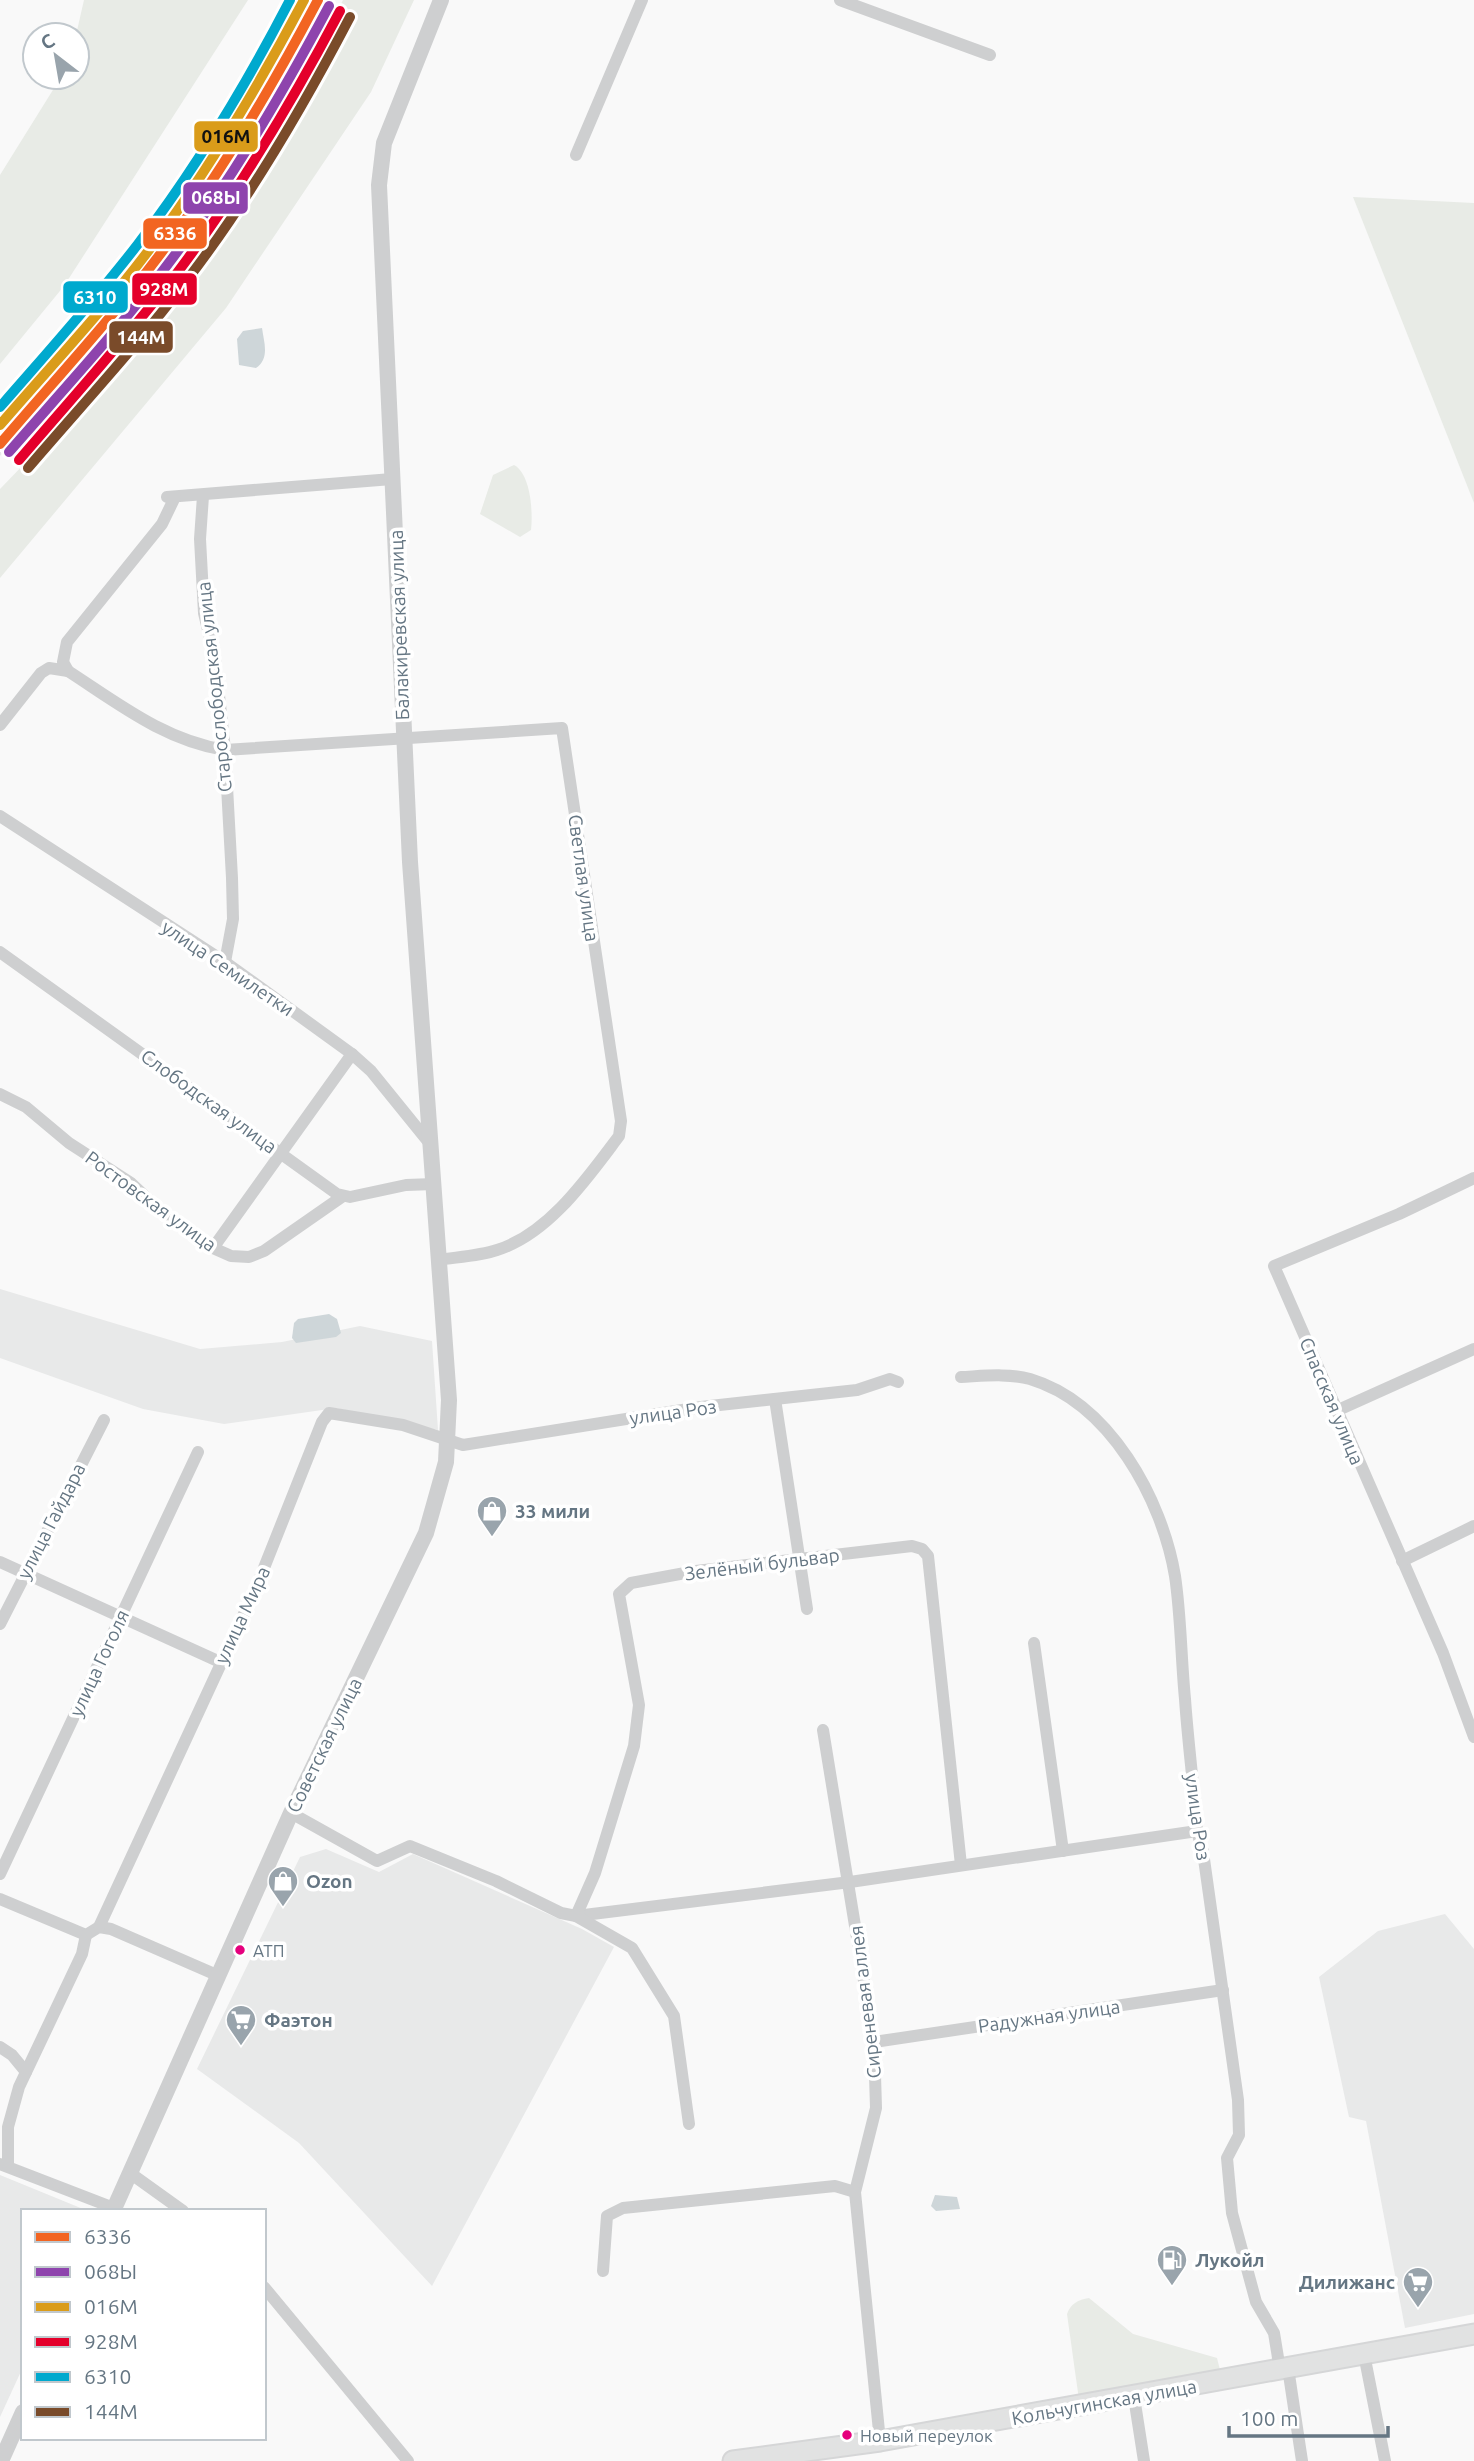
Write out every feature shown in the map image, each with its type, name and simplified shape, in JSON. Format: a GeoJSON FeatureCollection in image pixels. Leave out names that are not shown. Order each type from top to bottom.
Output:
{"type":"FeatureCollection","features":[{"type":"Feature","properties":{"kind":"main road","name":"Кольчугинская улица"},"geometry":{"type":"LineString","coordinates":[[733,2461],[828,2455],[880,2441],[1134,2398],[1474,2334]]}},
{"type":"Feature","properties":{"kind":"street","name":"Балакиревская улица"},"geometry":{"type":"LineString","coordinates":[[438,1260],[403,738],[379,185],[384,143],[441,0]]}},
{"type":"Feature","properties":{"kind":"street"},"geometry":{"type":"LineString","coordinates":[[576,155],[642,0]]}},
{"type":"Feature","properties":{"kind":"street"},"geometry":{"type":"LineString","coordinates":[[840,0],[990,55]]}},
{"type":"Feature","properties":{"kind":"street"},"geometry":{"type":"LineString","coordinates":[[0,725],[41,673],[49,668],[68,671],[63,652],[67,642],[162,524],[171,497],[203,496],[215,491],[391,478]]}},
{"type":"Feature","properties":{"kind":"street","name":"Старослободская улица"},"geometry":{"type":"LineString","coordinates":[[203,496],[200,539],[204,613],[215,659],[225,750],[233,919],[225,962]]}},
{"type":"Feature","properties":{"kind":"street","name":"Светлая улица"},"geometry":{"type":"LineString","coordinates":[[68,671],[152,725],[193,745],[225,750],[562,728],[621,1121],[619,1136],[561,1205],[531,1232],[498,1250],[438,1260]]}},
{"type":"Feature","properties":{"kind":"street","name":"улица Семилетки"},"geometry":{"type":"LineString","coordinates":[[0,816],[225,962],[352,1054],[380,1081],[432,1147]]}},
{"type":"Feature","properties":{"kind":"street","name":"Слободская улица"},"geometry":{"type":"LineString","coordinates":[[0,952],[319,1183],[343,1196]]}},
{"type":"Feature","properties":{"kind":"street"},"geometry":{"type":"LineString","coordinates":[[213,1248],[352,1054]]}},
{"type":"Feature","properties":{"kind":"street","name":"Ростовская улица"},"geometry":{"type":"LineString","coordinates":[[0,1094],[26,1107],[69,1143],[131,1183],[165,1215],[213,1248],[231,1256],[249,1257],[264,1251],[343,1196]]}},
{"type":"Feature","properties":{"kind":"street","name":"Спасская улица"},"geometry":{"type":"LineString","coordinates":[[1474,1178],[1399,1214],[1274,1266],[1402,1562],[1469,1707],[1474,1737]]}},
{"type":"Feature","properties":{"kind":"street"},"geometry":{"type":"LineString","coordinates":[[343,1196],[362,1196],[407,1185],[434,1184]]}},
{"type":"Feature","properties":{"kind":"street","name":"Советская улица"},"geometry":{"type":"LineString","coordinates":[[113,2209],[291,1813],[426,1533],[446,1462],[448,1441],[449,1400],[438,1260]]}},
{"type":"Feature","properties":{"kind":"street"},"geometry":{"type":"LineString","coordinates":[[1336,1411],[1474,1349]]}},
{"type":"Feature","properties":{"kind":"street","name":"улица Роз"},"geometry":{"type":"LineString","coordinates":[[961,1377],[995,1375],[1029,1379],[1067,1395],[1090,1413],[1112,1439],[1155,1509],[1175,1576],[1197,1831],[1203,1852],[1238,2100],[1238,2135],[1227,2158],[1232,2214],[1256,2302],[1274,2333],[1302,2461]]}},
{"type":"Feature","properties":{"kind":"street","name":"улица Роз"},"geometry":{"type":"LineString","coordinates":[[448,1441],[463,1445],[701,1407],[857,1390],[890,1379],[898,1382]]}},
{"type":"Feature","properties":{"kind":"street"},"geometry":{"type":"LineString","coordinates":[[775,1399],[807,1609]]}},
{"type":"Feature","properties":{"kind":"street","name":"улица Мира"},"geometry":{"type":"LineString","coordinates":[[99,1927],[256,1588],[322,1422],[329,1413],[403,1425],[448,1441]]}},
{"type":"Feature","properties":{"kind":"street","name":"улица Гайдара"},"geometry":{"type":"LineString","coordinates":[[0,1624],[104,1420]]}},
{"type":"Feature","properties":{"kind":"street","name":"улица Гоголя"},"geometry":{"type":"LineString","coordinates":[[0,1874],[198,1452]]}},
{"type":"Feature","properties":{"kind":"street"},"geometry":{"type":"LineString","coordinates":[[1402,1562],[1474,1526]]}},
{"type":"Feature","properties":{"kind":"street","name":"Зелёный бульвар"},"geometry":{"type":"LineString","coordinates":[[576,1916],[595,1873],[634,1746],[639,1705],[619,1594],[631,1583],[696,1571],[912,1546],[922,1549],[928,1556],[961,1865]]}},
{"type":"Feature","properties":{"kind":"street"},"geometry":{"type":"LineString","coordinates":[[0,1562],[220,1662]]}},
{"type":"Feature","properties":{"kind":"street"},"geometry":{"type":"LineString","coordinates":[[1034,1643],[1063,1851]]}},
{"type":"Feature","properties":{"kind":"street","name":"Сиреневая аллея"},"geometry":{"type":"LineString","coordinates":[[823,1730],[850,1882],[874,2042],[876,2108],[855,2192],[880,2441]]}},
{"type":"Feature","properties":{"kind":"street"},"geometry":{"type":"LineString","coordinates":[[291,1813],[377,1861],[410,1846],[496,1881],[561,1913],[576,1916],[850,1882],[1197,1831]]}},
{"type":"Feature","properties":{"kind":"street"},"geometry":{"type":"LineString","coordinates":[[0,1899],[86,1935]]}},
{"type":"Feature","properties":{"kind":"street"},"geometry":{"type":"LineString","coordinates":[[576,1916],[632,1948],[674,2016],[689,2124]]}},
{"type":"Feature","properties":{"kind":"street"},"geometry":{"type":"LineString","coordinates":[[113,2209],[4,2165],[8,2127],[26,2072],[82,1954],[86,1935],[99,1927],[111,1929],[219,1976]]}},
{"type":"Feature","properties":{"kind":"street","name":"Радужная улица"},"geometry":{"type":"LineString","coordinates":[[874,2042],[1223,1990]]}},
{"type":"Feature","properties":{"kind":"street"},"geometry":{"type":"LineString","coordinates":[[0,2047],[12,2055],[26,2072]]}},
{"type":"Feature","properties":{"kind":"street"},"geometry":{"type":"LineString","coordinates":[[130,2173],[180,2209]]}},
{"type":"Feature","properties":{"kind":"street"},"geometry":{"type":"LineString","coordinates":[[603,2271],[607,2216],[623,2208],[835,2186],[855,2192]]}},
{"type":"Feature","properties":{"kind":"street"},"geometry":{"type":"LineString","coordinates":[[266,2289],[408,2461]]}},
{"type":"Feature","properties":{"kind":"street"},"geometry":{"type":"LineString","coordinates":[[1364,2354],[1385,2461]]}},
{"type":"Feature","properties":{"kind":"street"},"geometry":{"type":"LineString","coordinates":[[1134,2398],[1144,2461]]}},
{"type":"Feature","properties":{"kind":"street"},"geometry":{"type":"LineString","coordinates":[[1,2461],[21,2416]]}},
{"type":"Feature","properties":{"kind":"shaded area"},"geometry":{"type":"Polygon","coordinates":[[[84,0],[248,0],[64,286],[0,364],[0,175],[52,91],[91,91],[91,21],[79,21],[84,0]]]}},
{"type":"Feature","properties":{"kind":"shaded area"},"geometry":{"type":"Polygon","coordinates":[[[301,0],[327,0],[227,170],[139,294],[0,456],[0,421],[120,280],[246,98],[301,0]]]}},
{"type":"Feature","properties":{"kind":"shaded area"},"geometry":{"type":"Polygon","coordinates":[[[343,0],[414,0],[371,92],[226,308],[0,578],[0,489],[26,462],[250,186],[343,0]]]}},
{"type":"Feature","properties":{"kind":"shaded area"},"geometry":{"type":"Polygon","coordinates":[[[1353,197],[1474,203],[1474,503],[1353,197]]]}},
{"type":"Feature","properties":{"kind":"shaded area"},"geometry":{"type":"Polygon","coordinates":[[[262,328],[265,350],[263,360],[256,368],[239,365],[237,339],[243,331],[262,328]]]}},
{"type":"Feature","properties":{"kind":"shaded area"},"geometry":{"type":"Polygon","coordinates":[[[514,465],[520,470],[527,485],[532,514],[531,530],[520,537],[480,514],[493,475],[514,465]]]}},
{"type":"Feature","properties":{"kind":"shaded area"},"geometry":{"type":"Polygon","coordinates":[[[0,1289],[200,1349],[282,1342],[360,1326],[432,1341],[438,1430],[336,1408],[224,1424],[143,1409],[0,1358],[0,1289]]]}},
{"type":"Feature","properties":{"kind":"shaded area"},"geometry":{"type":"Polygon","coordinates":[[[329,1314],[337,1319],[341,1333],[336,1337],[296,1343],[292,1338],[294,1323],[298,1319],[329,1314]]]}},
{"type":"Feature","properties":{"kind":"shaded area"},"geometry":{"type":"Polygon","coordinates":[[[326,1849],[379,1872],[413,1854],[582,1929],[614,1947],[432,2286],[299,2143],[197,2069],[300,1857],[326,1849]]]}},
{"type":"Feature","properties":{"kind":"shaded area"},"geometry":{"type":"Polygon","coordinates":[[[1445,1914],[1474,1949],[1474,2314],[1405,2328],[1366,2121],[1349,2117],[1319,1977],[1378,1931],[1445,1914]]]}},
{"type":"Feature","properties":{"kind":"shaded area"},"geometry":{"type":"Polygon","coordinates":[[[0,2175],[83,2209],[21,2209],[21,2371],[0,2417],[0,2175]]]}},
{"type":"Feature","properties":{"kind":"shaded area"},"geometry":{"type":"Polygon","coordinates":[[[935,2195],[957,2197],[960,2209],[936,2211],[931,2206],[935,2195]]]}},
{"type":"Feature","properties":{"kind":"shaded area"},"geometry":{"type":"Polygon","coordinates":[[[1089,2298],[1133,2334],[1217,2358],[1221,2374],[1079,2400],[1067,2314],[1075,2303],[1089,2298]]]}},
{"type":"Feature","properties":{"kind":"transit line","name":"6310"},"geometry":{"type":"LineString","coordinates":[[0,407],[105,286],[180,186],[256,63],[290,0]]}},
{"type":"Feature","properties":{"kind":"transit line","name":"016М"},"geometry":{"type":"LineString","coordinates":[[0,425],[113,295],[171,220],[231,128],[304,0]]}},
{"type":"Feature","properties":{"kind":"transit line","name":"6336"},"geometry":{"type":"LineString","coordinates":[[0,444],[120,305],[180,227],[243,132],[318,0]]}},
{"type":"Feature","properties":{"kind":"transit line","name":"068Ы"},"geometry":{"type":"LineString","coordinates":[[9,452],[130,312],[191,233],[254,138],[329,6]]}},
{"type":"Feature","properties":{"kind":"transit line","name":"928М"},"geometry":{"type":"LineString","coordinates":[[19,460],[139,321],[200,242],[264,145],[340,11]]}},
{"type":"Feature","properties":{"kind":"transit line","name":"144М"},"geometry":{"type":"LineString","coordinates":[[28,468],[149,328],[210,249],[274,152],[350,17]]}},
{"type":"Feature","properties":{"kind":"place","name":"33 мили"},"geometry":{"type":"Point","coordinates":[492,1538]}},
{"type":"Feature","properties":{"kind":"place","name":"Ozon"},"geometry":{"type":"Point","coordinates":[283,1908]}},
{"type":"Feature","properties":{"kind":"place","name":"АТП"},"geometry":{"type":"Point","coordinates":[240,1950]}},
{"type":"Feature","properties":{"kind":"place","name":"Фаэтон"},"geometry":{"type":"Point","coordinates":[241,2047]}},
{"type":"Feature","properties":{"kind":"place","name":"Лукойл"},"geometry":{"type":"Point","coordinates":[1172,2287]}},
{"type":"Feature","properties":{"kind":"place","name":"Дилижанс"},"geometry":{"type":"Point","coordinates":[1418,2309]}},
{"type":"Feature","properties":{"kind":"place","name":"Новый переулок"},"geometry":{"type":"Point","coordinates":[847,2435]}}]}
